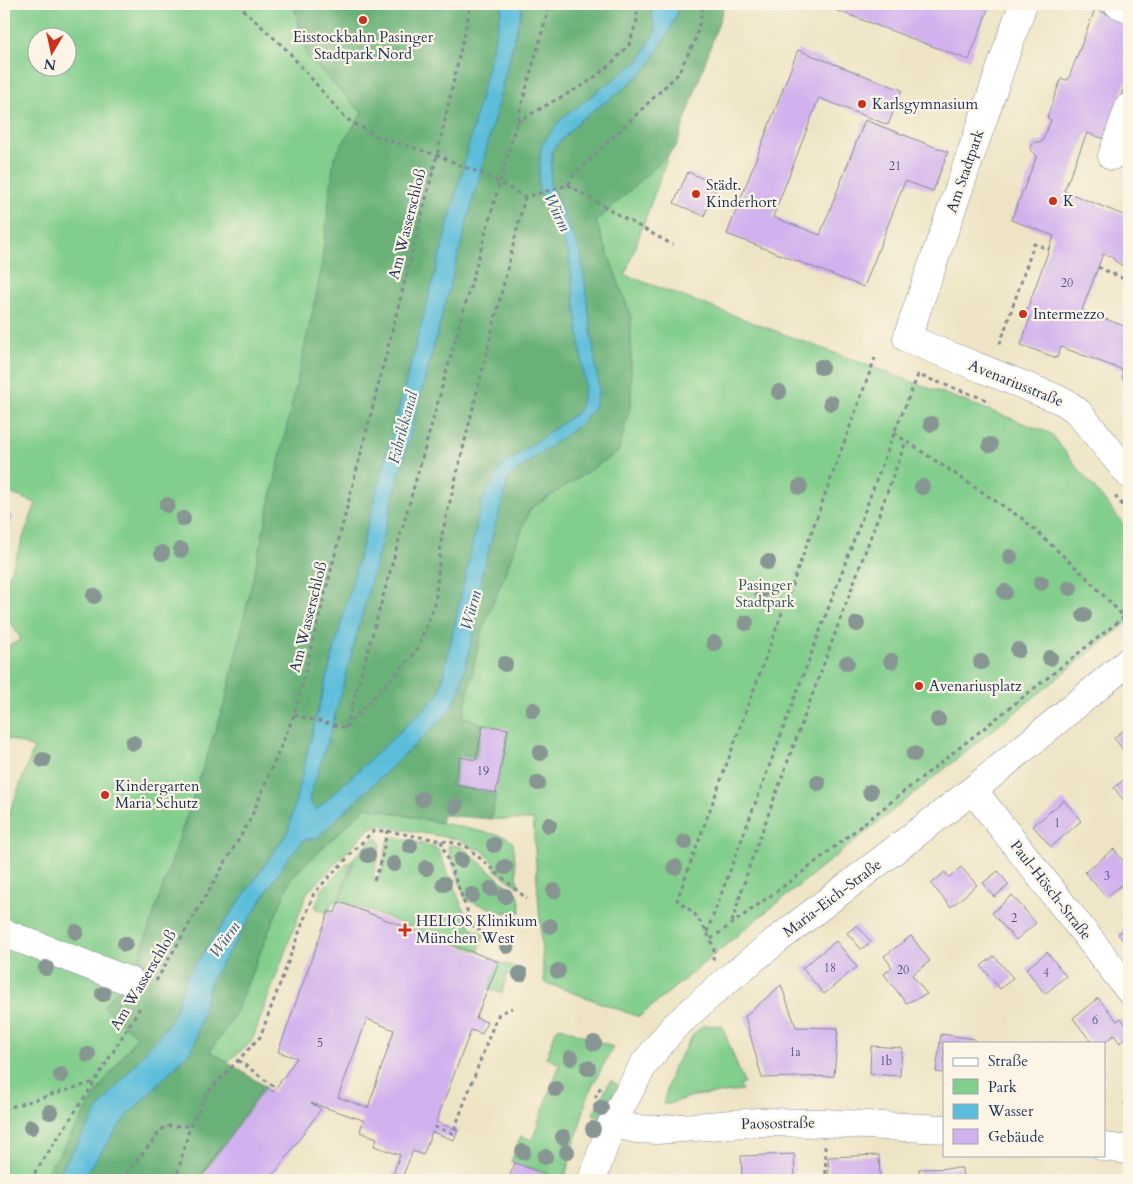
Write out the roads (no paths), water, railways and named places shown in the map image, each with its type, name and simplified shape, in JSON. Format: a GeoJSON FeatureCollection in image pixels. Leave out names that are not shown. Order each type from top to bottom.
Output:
{"type":"FeatureCollection","features":[{"type":"Feature","properties":{"kind":"street","name":"Am Stadtpark"},"geometry":{"type":"LineString","coordinates":[[906,338],[1023,4]]}},
{"type":"Feature","properties":{"kind":"street"},"geometry":{"type":"LineString","coordinates":[[1118,4],[1129,8]]}},
{"type":"Feature","properties":{"kind":"street"},"geometry":{"type":"LineString","coordinates":[[1112,156],[1129,107]]}},
{"type":"Feature","properties":{"kind":"street","name":"Avenariusstraße"},"geometry":{"type":"LineString","coordinates":[[906,338],[1065,402],[1078,412],[1120,483]]}},
{"type":"Feature","properties":{"kind":"street","name":"Maria-Eich-Straße"},"geometry":{"type":"LineString","coordinates":[[592,1180],[612,1123],[644,1064],[673,1028],[694,1008],[777,940],[973,790],[1129,661]]}},
{"type":"Feature","properties":{"kind":"street","name":"Paul-Hösch-Straße"},"geometry":{"type":"LineString","coordinates":[[973,790],[1129,990]]}},
{"type":"Feature","properties":{"kind":"street"},"geometry":{"type":"LineString","coordinates":[[4,933],[144,988]]}},
{"type":"Feature","properties":{"kind":"street","name":"Paosostraße"},"geometry":{"type":"LineString","coordinates":[[612,1123],[636,1129],[657,1130],[758,1122],[824,1123],[943,1130]]}},
{"type":"Feature","properties":{"kind":"street"},"geometry":{"type":"LineString","coordinates":[[1106,1147],[1129,1150]]}},
{"type":"Feature","properties":{"kind":"water"},"geometry":{"type":"Polygon","coordinates":[[[503,4],[523,4],[482,166],[332,727],[309,800],[316,810],[439,695],[482,501],[501,467],[579,411],[585,387],[569,254],[538,187],[541,146],[562,118],[640,60],[656,30],[649,4],[678,4],[677,13],[669,32],[647,68],[622,90],[580,120],[552,150],[550,184],[581,254],[599,390],[594,408],[579,425],[509,477],[482,574],[476,624],[459,692],[448,713],[318,837],[304,840],[286,861],[211,980],[193,1048],[125,1118],[81,1180],[55,1180],[99,1108],[173,1018],[185,979],[288,832],[313,729],[465,161],[503,4]]]}},
{"type":"Feature","properties":{"kind":"place","name":"Eisstockbahn Pasinger Stadtpark Nord"},"geometry":{"type":"Point","coordinates":[363,20]}},
{"type":"Feature","properties":{"kind":"place","name":"Karlsgymnasium"},"geometry":{"type":"Point","coordinates":[862,104]}},
{"type":"Feature","properties":{"kind":"place","name":"Städt. Kinderhort"},"geometry":{"type":"Point","coordinates":[696,194]}},
{"type":"Feature","properties":{"kind":"place","name":"K"},"geometry":{"type":"Point","coordinates":[1053,201]}},
{"type":"Feature","properties":{"kind":"place","name":"Intermezzo"},"geometry":{"type":"Point","coordinates":[1023,314]}},
{"type":"Feature","properties":{"kind":"place","name":"Avenariusplatz"},"geometry":{"type":"Point","coordinates":[919,686]}},
{"type":"Feature","properties":{"kind":"place","name":"Kindergarten Maria Schutz"},"geometry":{"type":"Point","coordinates":[105,795]}},
{"type":"Feature","properties":{"kind":"place","name":"HELIOS Klinikum München West"},"geometry":{"type":"Point","coordinates":[405,930]}},
{"type":"Feature","properties":{"kind":"water label","name":"Würm"},"geometry":{"type":"Point","coordinates":[558,212]}},
{"type":"Feature","properties":{"kind":"water label","name":"Fabrikkanal"},"geometry":{"type":"Point","coordinates":[402,427]}},
{"type":"Feature","properties":{"kind":"water label","name":"Würm"},"geometry":{"type":"Point","coordinates":[470,610]}},
{"type":"Feature","properties":{"kind":"water label","name":"Würm"},"geometry":{"type":"Point","coordinates":[224,939]}},
{"type":"Feature","properties":{"kind":"park label","name":"Pasinger Stadtpark"},"geometry":{"type":"Point","coordinates":[765,594]}}]}
